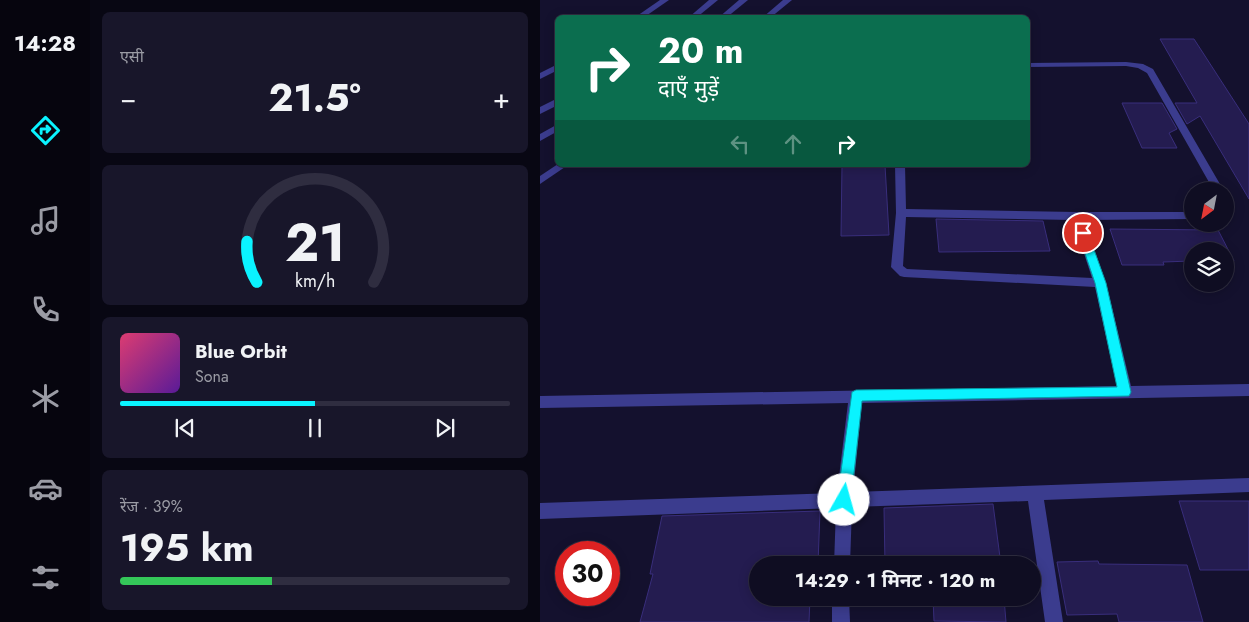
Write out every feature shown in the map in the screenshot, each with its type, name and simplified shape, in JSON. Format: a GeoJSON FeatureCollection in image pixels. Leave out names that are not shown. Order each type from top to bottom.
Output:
{"type":"FeatureCollection","features":[{"type":"Feature","properties":{"kind":"street"},"geometry":{"type":"LineString","coordinates":[[642,15],[665,0]]}},
{"type":"Feature","properties":{"kind":"street"},"geometry":{"type":"LineString","coordinates":[[695,15],[714,0]]}},
{"type":"Feature","properties":{"kind":"street"},"geometry":{"type":"LineString","coordinates":[[725,15],[744,0]]}},
{"type":"Feature","properties":{"kind":"street"},"geometry":{"type":"LineString","coordinates":[[769,15],[788,0]]}},
{"type":"Feature","properties":{"kind":"street"},"geometry":{"type":"LineString","coordinates":[[1030,65],[1126,64],[1140,66],[1150,71],[1214,182]]}},
{"type":"Feature","properties":{"kind":"street"},"geometry":{"type":"LineString","coordinates":[[540,76],[555,68]]}},
{"type":"Feature","properties":{"kind":"street"},"geometry":{"type":"LineString","coordinates":[[540,111],[555,103]]}},
{"type":"Feature","properties":{"kind":"street"},"geometry":{"type":"LineString","coordinates":[[540,138],[555,129]]}},
{"type":"Feature","properties":{"kind":"street"},"geometry":{"type":"LineString","coordinates":[[540,181],[560,167]]}},
{"type":"Feature","properties":{"kind":"street"},"geometry":{"type":"LineString","coordinates":[[900,167],[901,213],[896,259],[897,267],[904,273],[1100,283]]}},
{"type":"Feature","properties":{"kind":"street"},"geometry":{"type":"LineString","coordinates":[[901,213],[1077,216],[1184,215]]}},
{"type":"Feature","properties":{"kind":"street"},"geometry":{"type":"LineString","coordinates":[[1077,216],[1100,283],[1125,392]]}},
{"type":"Feature","properties":{"kind":"street"},"geometry":{"type":"LineString","coordinates":[[540,402],[1249,390]]}},
{"type":"Feature","properties":{"kind":"street"},"geometry":{"type":"LineString","coordinates":[[842,556],[844,500],[856,396]]}},
{"type":"Feature","properties":{"kind":"street"},"geometry":{"type":"LineString","coordinates":[[540,511],[1249,484]]}},
{"type":"Feature","properties":{"kind":"street"},"geometry":{"type":"LineString","coordinates":[[1035,493],[1054,622]]}},
{"type":"Feature","properties":{"kind":"street"},"geometry":{"type":"LineString","coordinates":[[840,622],[841,606]]}},
{"type":"Feature","properties":{"kind":"building"},"geometry":{"type":"Polygon","coordinates":[[[1160,39],[1194,39],[1249,124],[1249,199],[1200,116],[1187,124],[1175,103],[1197,103],[1160,39]]]}},
{"type":"Feature","properties":{"kind":"building"},"geometry":{"type":"Polygon","coordinates":[[[1122,103],[1162,103],[1177,129],[1169,133],[1177,148],[1142,148],[1122,103]]]}},
{"type":"Feature","properties":{"kind":"building"},"geometry":{"type":"Polygon","coordinates":[[[842,167],[885,167],[889,235],[841,236],[842,167]]]}},
{"type":"Feature","properties":{"kind":"building"},"geometry":{"type":"Polygon","coordinates":[[[936,219],[1043,221],[1050,251],[939,252],[936,219]]]}},
{"type":"Feature","properties":{"kind":"building"},"geometry":{"type":"Polygon","coordinates":[[[1110,229],[1219,232],[1224,242],[1184,242],[1184,261],[1163,262],[1164,265],[1122,265],[1110,229]]]}},
{"type":"Feature","properties":{"kind":"building"},"geometry":{"type":"Polygon","coordinates":[[[1179,501],[1249,501],[1249,570],[1200,570],[1179,501]]]}},
{"type":"Feature","properties":{"kind":"building"},"geometry":{"type":"Polygon","coordinates":[[[993,504],[1000,556],[885,556],[884,508],[993,504]]]}},
{"type":"Feature","properties":{"kind":"building"},"geometry":{"type":"Polygon","coordinates":[[[820,511],[818,556],[749,556],[749,606],[810,606],[809,622],[640,622],[653,574],[650,574],[662,516],[820,511]]]}},
{"type":"Feature","properties":{"kind":"building"},"geometry":{"type":"Polygon","coordinates":[[[1098,561],[1099,564],[1187,565],[1203,622],[1119,622],[1117,614],[1067,615],[1057,562],[1098,561]]]}},
{"type":"Feature","properties":{"kind":"building"},"geometry":{"type":"Polygon","coordinates":[[[933,606],[1005,606],[1006,622],[934,621],[933,606]]]}},
{"type":"Feature","properties":{"kind":"route"},"geometry":{"type":"LineString","coordinates":[[844,500],[856,396],[1125,392],[1100,283],[1083,233]]}}]}
